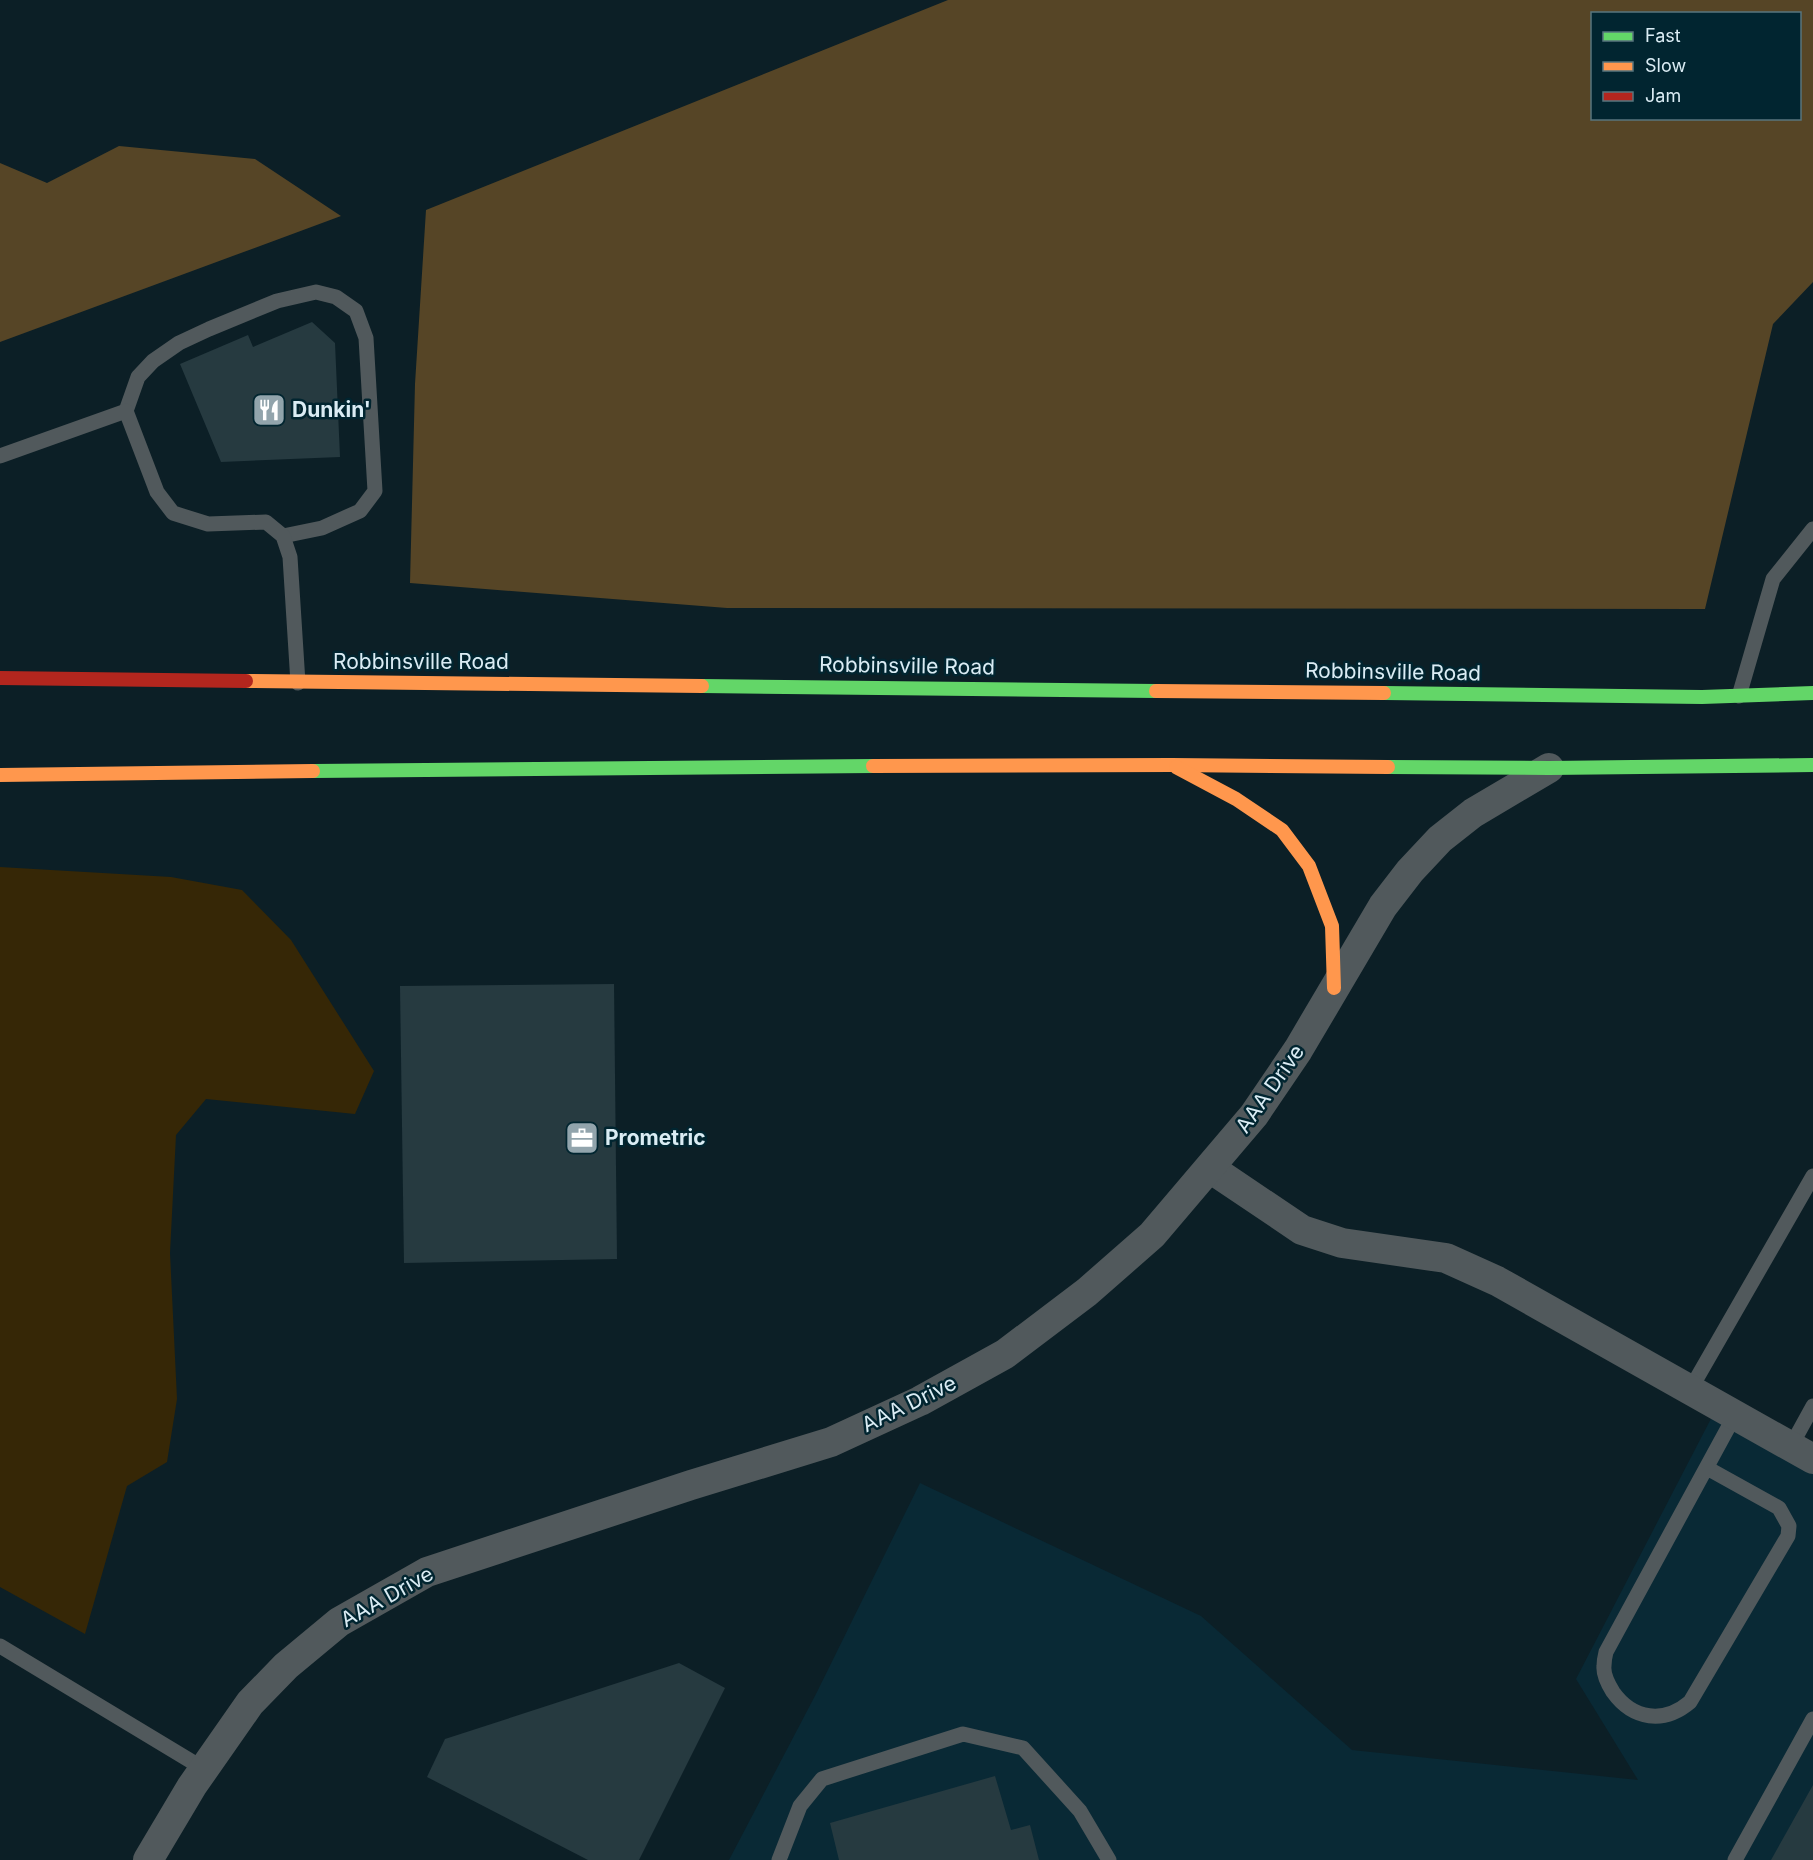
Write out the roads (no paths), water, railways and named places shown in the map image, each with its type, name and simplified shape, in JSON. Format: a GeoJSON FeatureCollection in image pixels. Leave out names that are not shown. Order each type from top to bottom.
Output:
{"type":"FeatureCollection","features":[{"type":"Feature","properties":{"kind":"highway","name":"Robbinsville Road"},"geometry":{"type":"LineString","coordinates":[[0,678],[1702,697],[1813,693]]}},
{"type":"Feature","properties":{"kind":"highway"},"geometry":{"type":"LineString","coordinates":[[1172,765],[1236,799],[1282,830],[1308,866],[1332,926],[1334,988]]}},
{"type":"Feature","properties":{"kind":"highway"},"geometry":{"type":"LineString","coordinates":[[0,776],[493,768],[1172,765],[1549,768],[1813,765]]}},
{"type":"Feature","properties":{"kind":"street","name":"AAA Drive"},"geometry":{"type":"LineString","coordinates":[[148,1860],[204,1769],[250,1704],[286,1666],[339,1622],[428,1572],[691,1485],[831,1442],[920,1401],[1005,1354],[1087,1292],[1152,1235],[1254,1115],[1298,1050],[1383,906],[1410,871],[1440,839],[1473,813],[1549,768]]}},
{"type":"Feature","properties":{"kind":"street"},"geometry":{"type":"LineString","coordinates":[[1210,1168],[1302,1230],[1342,1244],[1446,1258],[1487,1276],[1802,1453]]}},
{"type":"Feature","properties":{"kind":"lane"},"geometry":{"type":"LineString","coordinates":[[283,536],[322,528],[360,511],[375,491],[366,338],[356,311],[336,297],[316,292],[277,301],[179,343],[153,361],[138,377],[126,411],[157,492],[173,513],[208,524],[266,522],[283,536],[290,557],[298,682]]}},
{"type":"Feature","properties":{"kind":"lane"},"geometry":{"type":"LineString","coordinates":[[0,456],[126,411]]}},
{"type":"Feature","properties":{"kind":"lane"},"geometry":{"type":"LineString","coordinates":[[1738,696],[1773,579],[1813,529]]}},
{"type":"Feature","properties":{"kind":"lane"},"geometry":{"type":"LineString","coordinates":[[1690,1390],[1813,1176]]}},
{"type":"Feature","properties":{"kind":"lane"},"geometry":{"type":"LineString","coordinates":[[1802,1453],[1813,1406]]}},
{"type":"Feature","properties":{"kind":"lane"},"geometry":{"type":"LineString","coordinates":[[1707,1468],[1779,1509],[1789,1526],[1788,1536],[1690,1702],[1678,1712],[1657,1716],[1639,1714],[1621,1703],[1607,1683],[1603,1668],[1606,1652],[1735,1415]]}},
{"type":"Feature","properties":{"kind":"lane"},"geometry":{"type":"LineString","coordinates":[[0,1646],[204,1769]]}},
{"type":"Feature","properties":{"kind":"lane"},"geometry":{"type":"LineString","coordinates":[[1735,1860],[1813,1719]]}},
{"type":"Feature","properties":{"kind":"lane"},"geometry":{"type":"LineString","coordinates":[[779,1860],[800,1806],[822,1779],[963,1734],[1023,1748],[1080,1811],[1109,1860]]}},
{"type":"Feature","properties":{"kind":"place","name":"Dunkin'"},"geometry":{"type":"Point","coordinates":[269,410]}},
{"type":"Feature","properties":{"kind":"place","name":"Prometric"},"geometry":{"type":"Point","coordinates":[582,1138]}}]}
